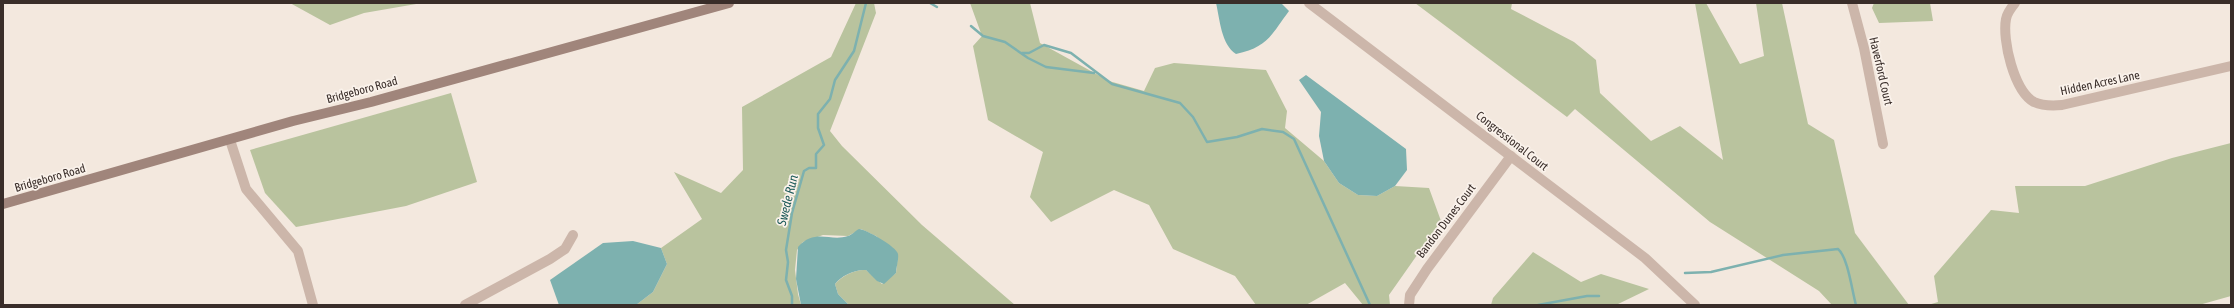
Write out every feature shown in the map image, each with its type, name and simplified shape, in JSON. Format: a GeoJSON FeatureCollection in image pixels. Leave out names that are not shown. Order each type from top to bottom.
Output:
{"type":"FeatureCollection","features":[{"type":"Feature","properties":{"kind":"main road","name":"Bridgeboro Road"},"geometry":{"type":"LineString","coordinates":[[3,204],[729,3]]}},
{"type":"Feature","properties":{"kind":"street","name":"Congressional Court"},"geometry":{"type":"LineString","coordinates":[[1309,3],[1645,258],[1695,305]]}},
{"type":"Feature","properties":{"kind":"street","name":"Haverford Court"},"geometry":{"type":"LineString","coordinates":[[1852,3],[1864,48],[1883,144]]}},
{"type":"Feature","properties":{"kind":"street","name":"Hidden Acres Lane"},"geometry":{"type":"LineString","coordinates":[[2015,3],[2009,11],[2005,24],[2005,34],[2015,78],[2028,97],[2042,105],[2062,105],[2231,66]]}},
{"type":"Feature","properties":{"kind":"street"},"geometry":{"type":"LineString","coordinates":[[230,140],[246,189],[298,251],[313,305]]}},
{"type":"Feature","properties":{"kind":"street","name":"Bandon Dunes Court"},"geometry":{"type":"LineString","coordinates":[[1409,305],[1410,295],[1427,269],[1511,156]]}},
{"type":"Feature","properties":{"kind":"street"},"geometry":{"type":"LineString","coordinates":[[465,305],[550,259],[565,249],[573,236]]}},
{"type":"Feature","properties":{"kind":"green space"},"geometry":{"type":"Polygon","coordinates":[[[290,3],[422,3],[364,13],[330,25],[290,3]]]}},
{"type":"Feature","properties":{"kind":"green space"},"geometry":{"type":"Polygon","coordinates":[[[856,3],[874,3],[876,13],[830,131],[842,146],[922,225],[1015,305],[849,305],[838,294],[835,284],[841,278],[853,272],[866,270],[882,284],[896,273],[898,255],[876,236],[861,229],[848,236],[823,235],[803,242],[797,250],[795,270],[801,305],[636,305],[653,292],[667,264],[661,248],[702,219],[674,172],[721,193],[743,170],[742,107],[831,57],[856,3]]]}},
{"type":"Feature","properties":{"kind":"green space"},"geometry":{"type":"Polygon","coordinates":[[[970,3],[1030,3],[1040,43],[1109,81],[1144,91],[1155,68],[1174,63],[1266,70],[1287,111],[1285,128],[1324,161],[1339,183],[1358,195],[1377,196],[1395,186],[1429,188],[1441,221],[1389,295],[1390,305],[1363,305],[1345,283],[1306,305],[1256,305],[1235,276],[1173,249],[1149,205],[1114,190],[1051,222],[1030,197],[1043,152],[988,120],[973,46],[982,36],[970,3]]]}},
{"type":"Feature","properties":{"kind":"green space"},"geometry":{"type":"Polygon","coordinates":[[[1415,3],[1512,3],[1511,9],[1574,42],[1596,60],[1600,93],[1651,141],[1680,126],[1723,160],[1695,3],[1706,3],[1740,64],[1764,56],[1756,3],[1782,3],[1808,124],[1834,140],[1855,233],[1909,305],[1832,305],[1819,291],[1710,222],[1575,109],[1567,117],[1415,3]]]}},
{"type":"Feature","properties":{"kind":"green space"},"geometry":{"type":"Polygon","coordinates":[[[1874,3],[1930,3],[1933,21],[1879,23],[1872,8],[1874,3]]]}},
{"type":"Feature","properties":{"kind":"green space"},"geometry":{"type":"Polygon","coordinates":[[[451,93],[477,182],[406,206],[296,227],[265,193],[250,150],[451,93]]]}},
{"type":"Feature","properties":{"kind":"green space"},"geometry":{"type":"Polygon","coordinates":[[[2231,143],[2231,296],[2199,305],[1928,305],[1938,302],[1934,276],[1991,210],[2019,213],[2015,186],[2085,186],[2172,158],[2231,143]]]}},
{"type":"Feature","properties":{"kind":"green space"},"geometry":{"type":"Polygon","coordinates":[[[1533,252],[1581,282],[1601,274],[1649,289],[1616,305],[1491,305],[1493,298],[1533,252]]]}},
{"type":"Feature","properties":{"kind":"water"},"geometry":{"type":"Polygon","coordinates":[[[1216,3],[1281,3],[1289,11],[1273,33],[1262,44],[1255,48],[1236,54],[1231,50],[1224,38],[1216,3]]]}},
{"type":"Feature","properties":{"kind":"water"},"geometry":{"type":"Polygon","coordinates":[[[1306,75],[1406,149],[1407,170],[1395,186],[1377,196],[1358,195],[1339,183],[1324,161],[1319,136],[1321,112],[1299,80],[1306,75]]]}},
{"type":"Feature","properties":{"kind":"water"},"geometry":{"type":"Polygon","coordinates":[[[859,229],[881,239],[896,251],[898,256],[896,273],[884,284],[877,281],[866,270],[853,272],[841,278],[835,284],[838,294],[849,305],[801,305],[796,279],[798,247],[810,238],[841,237],[849,235],[859,229]]]}},
{"type":"Feature","properties":{"kind":"water"},"geometry":{"type":"Polygon","coordinates":[[[633,241],[661,248],[667,264],[653,292],[636,305],[559,305],[550,280],[603,243],[633,241]]]}},
{"type":"Feature","properties":{"kind":"waterway","name":"Swede Run"},"geometry":{"type":"LineString","coordinates":[[792,305],[792,296],[786,280],[788,262],[786,250],[792,213],[804,171],[809,168],[816,168],[816,154],[824,145],[818,128],[818,114],[830,99],[835,80],[854,51],[866,3]]}},
{"type":"Feature","properties":{"kind":"waterway"},"geometry":{"type":"LineString","coordinates":[[930,3],[937,7]]}},
{"type":"Feature","properties":{"kind":"waterway"},"geometry":{"type":"LineString","coordinates":[[971,26],[983,36],[1005,42],[1028,58],[1046,67],[1094,73]]}},
{"type":"Feature","properties":{"kind":"waterway"},"geometry":{"type":"LineString","coordinates":[[1022,53],[1029,53],[1044,45],[1071,53],[1112,84],[1180,103],[1193,117],[1207,142],[1237,137],[1262,129],[1283,132],[1294,139],[1370,305]]}},
{"type":"Feature","properties":{"kind":"waterway"},"geometry":{"type":"LineString","coordinates":[[1685,273],[1711,272],[1783,255],[1838,249],[1847,267],[1856,305]]}},
{"type":"Feature","properties":{"kind":"waterway"},"geometry":{"type":"LineString","coordinates":[[1538,305],[1587,296],[1599,296]]}}]}
